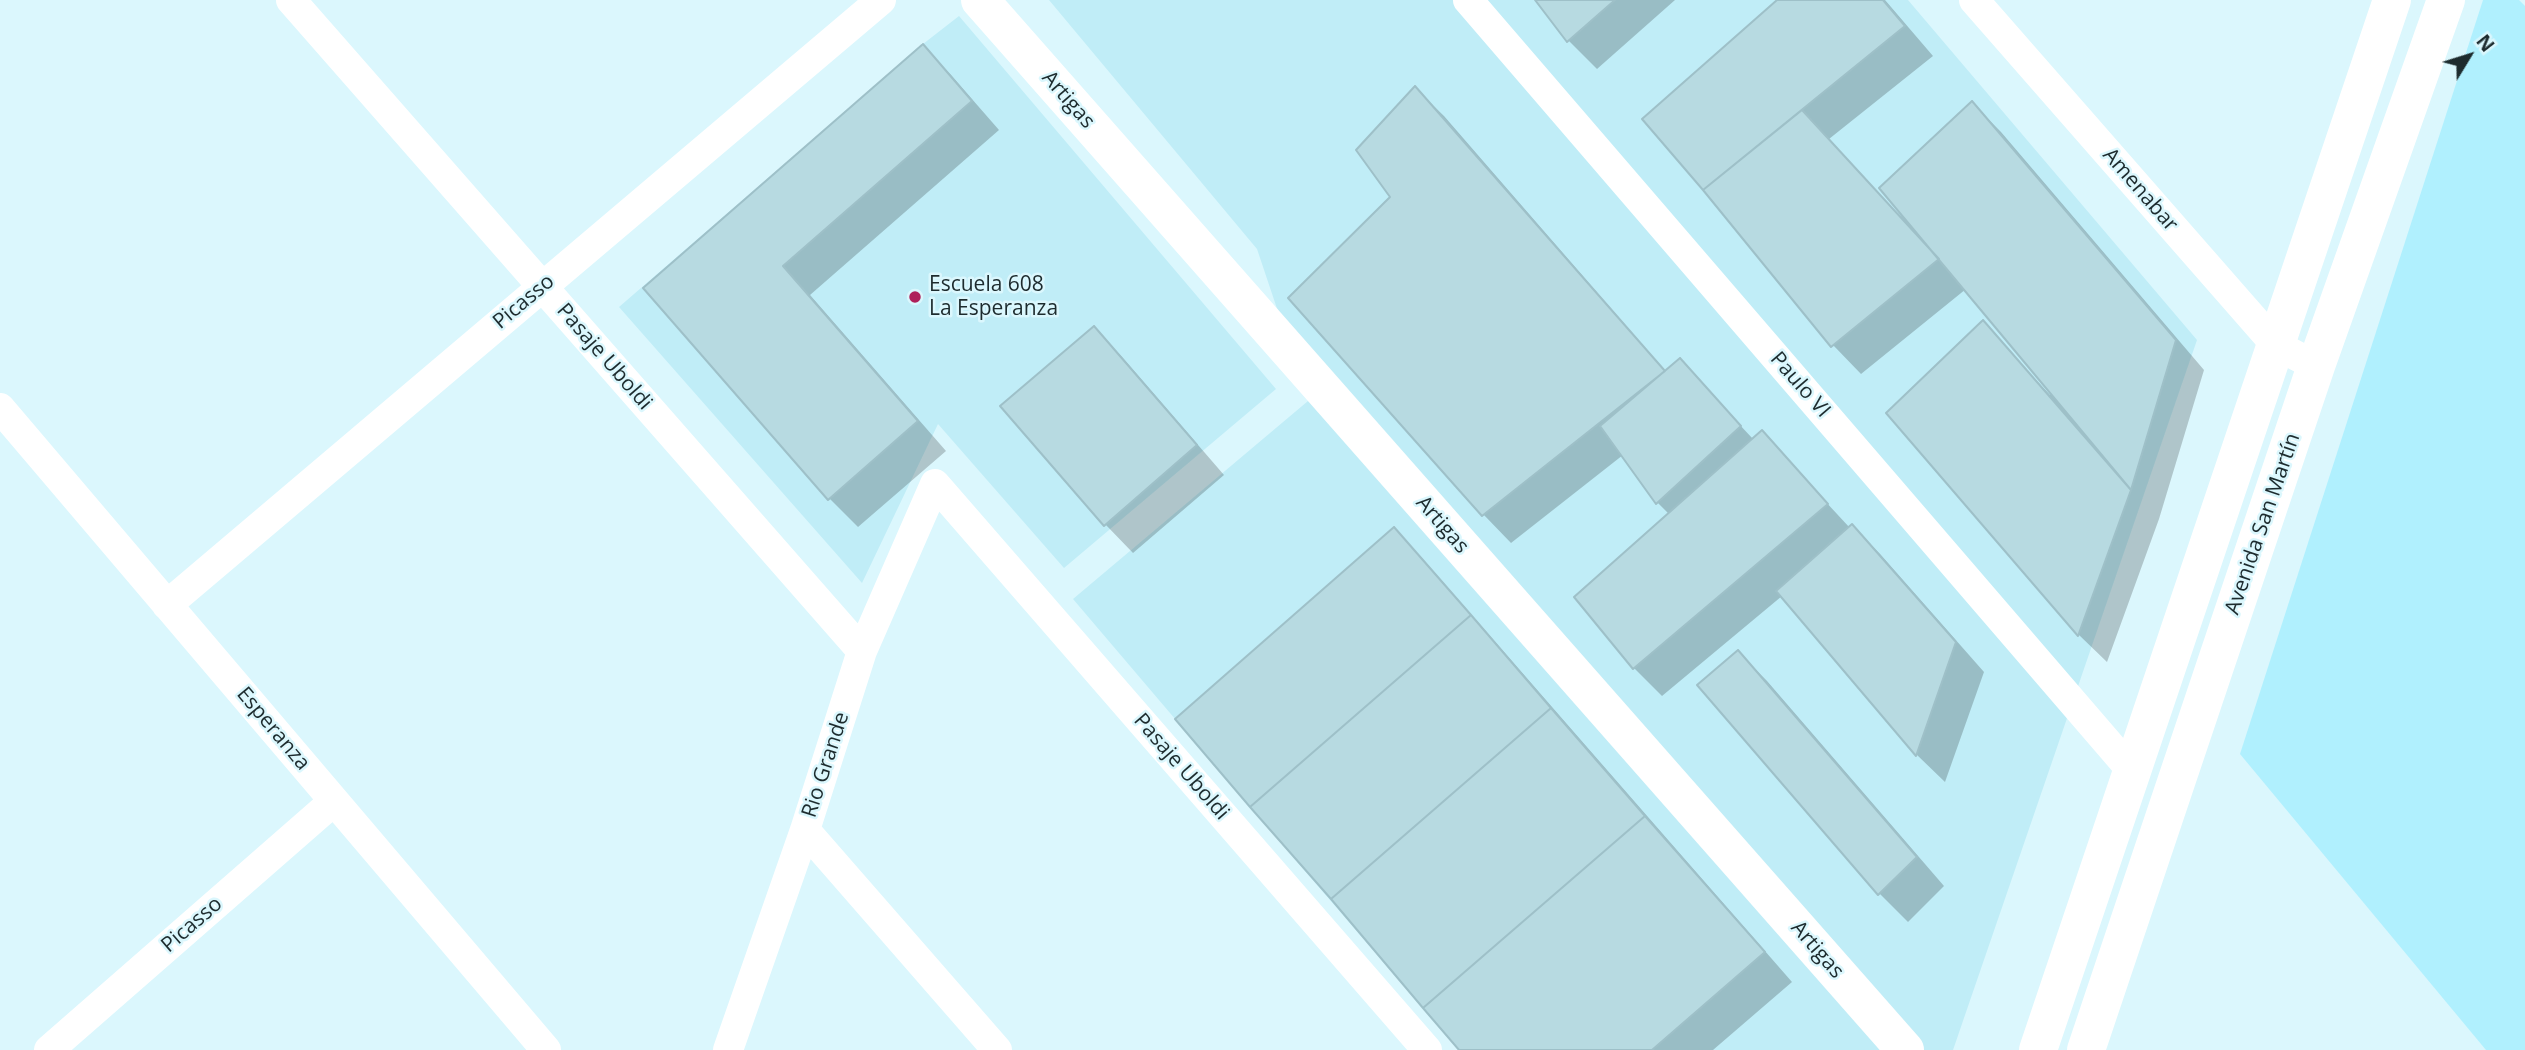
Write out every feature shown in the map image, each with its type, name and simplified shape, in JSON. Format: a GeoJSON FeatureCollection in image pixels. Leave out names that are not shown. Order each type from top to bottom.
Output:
{"type":"FeatureCollection","features":[{"type":"Feature","properties":{"kind":"main road","name":"Artigas"},"geometry":{"type":"LineString","coordinates":[[980,0],[1905,1050]]}},
{"type":"Feature","properties":{"kind":"main road"},"geometry":{"type":"LineString","coordinates":[[2038,1050],[2392,0]]}},
{"type":"Feature","properties":{"kind":"main road","name":"Avenida San Martín"},"geometry":{"type":"LineString","coordinates":[[2086,1050],[2316,366],[2446,0]]}},
{"type":"Feature","properties":{"kind":"street","name":"Pasaje Uboldi"},"geometry":{"type":"LineString","coordinates":[[291,0],[862,651]]}},
{"type":"Feature","properties":{"kind":"street","name":"Picasso"},"geometry":{"type":"LineString","coordinates":[[167,605],[881,0]]}},
{"type":"Feature","properties":{"kind":"street","name":"Paulo VI"},"geometry":{"type":"LineString","coordinates":[[1468,0],[2132,771]]}},
{"type":"Feature","properties":{"kind":"street","name":"Amenabar"},"geometry":{"type":"LineString","coordinates":[[1974,0],[2276,345],[2316,366]]}},
{"type":"Feature","properties":{"kind":"street","name":"Esperanza"},"geometry":{"type":"LineString","coordinates":[[0,408],[546,1050]]}},
{"type":"Feature","properties":{"kind":"street","name":"Pasaje Uboldi"},"geometry":{"type":"LineString","coordinates":[[934,484],[1427,1050]]}},
{"type":"Feature","properties":{"kind":"street","name":"Rio Grande"},"geometry":{"type":"LineString","coordinates":[[728,1050],[805,830],[862,651],[934,484]]}},
{"type":"Feature","properties":{"kind":"street","name":"Picasso"},"geometry":{"type":"LineString","coordinates":[[50,1050],[334,801]]}},
{"type":"Feature","properties":{"kind":"street"},"geometry":{"type":"LineString","coordinates":[[805,830],[997,1050]]}},
{"type":"Feature","properties":{"kind":"shaded area"},"geometry":{"type":"Polygon","coordinates":[[[1049,0],[1908,0],[2197,340],[1953,1050],[1459,1050],[1073,599],[1308,401],[1257,249],[1049,0]]]}},
{"type":"Feature","properties":{"kind":"shaded area"},"geometry":{"type":"Polygon","coordinates":[[[2483,0],[2519,0],[2525,6],[2525,1050],[2486,1050],[2240,754],[2483,0]]]}},
{"type":"Feature","properties":{"kind":"shaded area","name":"Escuela 608 La Esperanza"},"geometry":{"type":"Polygon","coordinates":[[[959,16],[1276,389],[1064,568],[938,424],[862,583],[619,307],[923,44],[959,16]]]}},
{"type":"Feature","properties":{"kind":"building"},"geometry":{"type":"Polygon","coordinates":[[[1535,0],[1615,0],[1567,42],[1535,0]]]}},
{"type":"Feature","properties":{"kind":"building"},"geometry":{"type":"Polygon","coordinates":[[[1777,0],[1883,0],[1905,26],[1703,190],[1642,119],[1777,0]]]}},
{"type":"Feature","properties":{"kind":"building"},"geometry":{"type":"Polygon","coordinates":[[[923,44],[972,101],[783,266],[918,421],[828,500],[643,288],[923,44]]]}},
{"type":"Feature","properties":{"kind":"building"},"geometry":{"type":"Polygon","coordinates":[[[1415,86],[1665,371],[1482,516],[1288,298],[1390,197],[1356,150],[1415,86]]]}},
{"type":"Feature","properties":{"kind":"building"},"geometry":{"type":"Polygon","coordinates":[[[1972,101],[2176,340],[2131,490],[1879,188],[1972,101]]]}},
{"type":"Feature","properties":{"kind":"building"},"geometry":{"type":"Polygon","coordinates":[[[1802,110],[1939,259],[1831,347],[1703,190],[1802,110]]]}},
{"type":"Feature","properties":{"kind":"building"},"geometry":{"type":"Polygon","coordinates":[[[1983,320],[2131,490],[2078,636],[1886,413],[1983,320]]]}},
{"type":"Feature","properties":{"kind":"building"},"geometry":{"type":"Polygon","coordinates":[[[1094,326],[1197,445],[1104,526],[1000,406],[1094,326]]]}},
{"type":"Feature","properties":{"kind":"building"},"geometry":{"type":"Polygon","coordinates":[[[1680,358],[1741,426],[1656,504],[1600,426],[1680,358]]]}},
{"type":"Feature","properties":{"kind":"building"},"geometry":{"type":"Polygon","coordinates":[[[1762,430],[1828,504],[1633,669],[1574,597],[1762,430]]]}},
{"type":"Feature","properties":{"kind":"building"},"geometry":{"type":"Polygon","coordinates":[[[1852,524],[1956,642],[1916,756],[1776,591],[1852,524]]]}},
{"type":"Feature","properties":{"kind":"building"},"geometry":{"type":"Polygon","coordinates":[[[1394,527],[1471,615],[1250,807],[1175,719],[1394,527]]]}},
{"type":"Feature","properties":{"kind":"building"},"geometry":{"type":"Polygon","coordinates":[[[1471,615],[1551,708],[1331,899],[1250,807],[1471,615]]]}},
{"type":"Feature","properties":{"kind":"building"},"geometry":{"type":"Polygon","coordinates":[[[1738,650],[1917,857],[1878,895],[1697,685],[1738,650]]]}},
{"type":"Feature","properties":{"kind":"building"},"geometry":{"type":"Polygon","coordinates":[[[1551,708],[1645,816],[1423,1008],[1331,899],[1551,708]]]}},
{"type":"Feature","properties":{"kind":"building"},"geometry":{"type":"Polygon","coordinates":[[[1645,816],[1765,952],[1652,1050],[1459,1050],[1423,1008],[1645,816]]]}},
{"type":"Feature","properties":{"kind":"place","name":"Escuela 608 La Esperanza"},"geometry":{"type":"Point","coordinates":[915,297]}}]}
